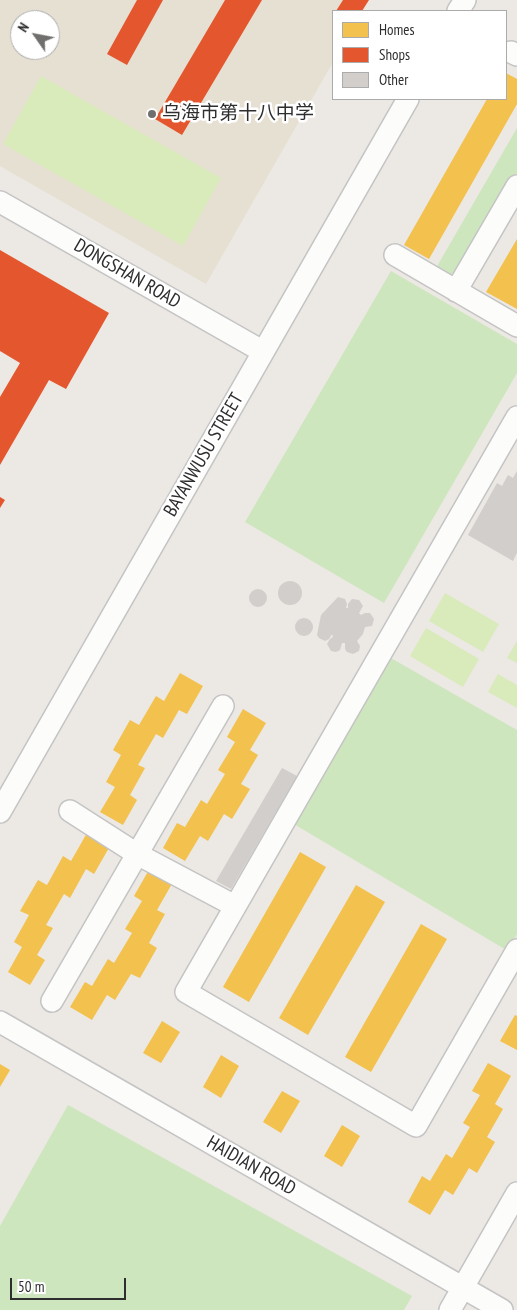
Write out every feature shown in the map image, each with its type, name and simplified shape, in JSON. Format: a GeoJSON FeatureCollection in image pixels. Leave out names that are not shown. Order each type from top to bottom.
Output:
{"type":"FeatureCollection","features":[{"type":"Feature","properties":{"kind":"street","name":"BAYANWUSU STREET"},"geometry":{"type":"LineString","coordinates":[[0,793],[395,100]]}},
{"type":"Feature","properties":{"kind":"street","name":"BAYANWUSU STREET"},"geometry":{"type":"LineString","coordinates":[[0,812],[407,100]]}},
{"type":"Feature","properties":{"kind":"street"},"geometry":{"type":"LineString","coordinates":[[456,291],[517,186]]}},
{"type":"Feature","properties":{"kind":"street","name":"DONGSHAN ROAD"},"geometry":{"type":"LineString","coordinates":[[0,202],[255,347]]}},
{"type":"Feature","properties":{"kind":"street"},"geometry":{"type":"LineString","coordinates":[[394,255],[517,326]]}},
{"type":"Feature","properties":{"kind":"street"},"geometry":{"type":"LineString","coordinates":[[517,416],[186,992],[416,1126],[517,950]]}},
{"type":"Feature","properties":{"kind":"street"},"geometry":{"type":"LineString","coordinates":[[52,1001],[222,706]]}},
{"type":"Feature","properties":{"kind":"street"},"geometry":{"type":"LineString","coordinates":[[70,811],[137,854],[235,906]]}},
{"type":"Feature","properties":{"kind":"street","name":"HAIDIAN ROAD"},"geometry":{"type":"LineString","coordinates":[[0,1022],[502,1310]]}},
{"type":"Feature","properties":{"kind":"street"},"geometry":{"type":"LineString","coordinates":[[450,1310],[517,1193]]}},
{"type":"Feature","properties":{"kind":"shaded area","name":"乌海市第十八中学"},"geometry":{"type":"Polygon","coordinates":[[[0,0],[368,0],[363,10],[332,10],[332,64],[206,284],[0,166],[0,0]]]}},
{"type":"Feature","properties":{"kind":"green space"},"geometry":{"type":"Polygon","coordinates":[[[41,76],[221,178],[183,246],[3,144],[41,76]]]}},
{"type":"Feature","properties":{"kind":"green space"},"geometry":{"type":"Polygon","coordinates":[[[517,128],[517,173],[461,271],[449,276],[436,268],[517,128]]]}},
{"type":"Feature","properties":{"kind":"green space"},"geometry":{"type":"Polygon","coordinates":[[[391,271],[517,344],[517,373],[384,603],[245,522],[391,271]]]}},
{"type":"Feature","properties":{"kind":"green space"},"geometry":{"type":"Polygon","coordinates":[[[445,593],[499,624],[483,652],[429,621],[445,593]]]}},
{"type":"Feature","properties":{"kind":"green space"},"geometry":{"type":"Polygon","coordinates":[[[426,628],[479,659],[463,687],[410,656],[426,628]]]}},
{"type":"Feature","properties":{"kind":"green space"},"geometry":{"type":"Polygon","coordinates":[[[517,641],[517,663],[507,658],[517,641]]]}},
{"type":"Feature","properties":{"kind":"green space"},"geometry":{"type":"Polygon","coordinates":[[[389,657],[517,730],[517,934],[508,951],[292,823],[389,657]]]}},
{"type":"Feature","properties":{"kind":"green space"},"geometry":{"type":"Polygon","coordinates":[[[498,674],[517,685],[517,708],[488,692],[498,674]]]}},
{"type":"Feature","properties":{"kind":"green space"},"geometry":{"type":"Polygon","coordinates":[[[68,1105],[412,1296],[404,1310],[0,1310],[0,1226],[68,1105]]]}},
{"type":"Feature","properties":{"kind":"building: Homes"},"geometry":{"type":"Polygon","coordinates":[[[507,74],[517,79],[517,104],[429,259],[404,245],[486,100],[507,100],[507,74]]]}},
{"type":"Feature","properties":{"kind":"building: Homes"},"geometry":{"type":"Polygon","coordinates":[[[517,239],[517,309],[486,292],[517,239]]]}},
{"type":"Feature","properties":{"kind":"building: Homes"},"geometry":{"type":"Polygon","coordinates":[[[180,673],[203,686],[187,714],[179,710],[163,738],[156,734],[138,765],[145,768],[130,795],[137,800],[123,825],[100,812],[115,787],[106,782],[121,755],[113,750],[130,720],[139,725],[156,696],[164,701],[180,673]]]}},
{"type":"Feature","properties":{"kind":"building: Homes"},"geometry":{"type":"Polygon","coordinates":[[[243,709],[266,723],[250,750],[258,755],[241,784],[250,789],[232,819],[224,814],[208,841],[200,836],[185,861],[163,848],[177,823],[185,827],[201,800],[207,804],[225,774],[218,770],[235,742],[227,737],[243,709]]]}},
{"type":"Feature","properties":{"kind":"building: Homes"},"geometry":{"type":"Polygon","coordinates":[[[87,833],[110,846],[94,874],[86,869],[70,898],[64,894],[46,925],[53,928],[37,955],[45,960],[30,985],[8,972],[22,947],[14,942],[29,915],[20,911],[38,880],[47,885],[63,856],[71,861],[87,833]]]}},
{"type":"Feature","properties":{"kind":"building: Homes"},"geometry":{"type":"Polygon","coordinates":[[[300,852],[326,867],[249,1002],[223,987],[300,852]]]}},
{"type":"Feature","properties":{"kind":"building: Homes"},"geometry":{"type":"Polygon","coordinates":[[[150,868],[173,882],[157,910],[165,914],[149,943],[157,948],[140,978],[131,974],[115,1000],[107,995],[92,1020],[70,1007],[85,982],[92,986],[108,959],[114,963],[132,933],[125,929],[142,901],[134,896],[150,868]]]}},
{"type":"Feature","properties":{"kind":"building: Homes"},"geometry":{"type":"Polygon","coordinates":[[[356,885],[385,902],[308,1035],[279,1018],[356,885]]]}},
{"type":"Feature","properties":{"kind":"building: Homes"},"geometry":{"type":"Polygon","coordinates":[[[421,924],[447,939],[371,1072],[345,1057],[421,924]]]}},
{"type":"Feature","properties":{"kind":"building: Homes"},"geometry":{"type":"Polygon","coordinates":[[[515,1015],[517,1016],[517,1050],[500,1041],[515,1015]]]}},
{"type":"Feature","properties":{"kind":"building: Homes"},"geometry":{"type":"Polygon","coordinates":[[[162,1021],[180,1032],[161,1063],[143,1053],[162,1021]]]}},
{"type":"Feature","properties":{"kind":"building: Homes"},"geometry":{"type":"Polygon","coordinates":[[[221,1055],[239,1066],[221,1098],[203,1087],[221,1055]]]}},
{"type":"Feature","properties":{"kind":"building: Homes"},"geometry":{"type":"Polygon","coordinates":[[[488,1063],[511,1076],[495,1104],[503,1109],[487,1137],[495,1142],[477,1173],[469,1168],[453,1195],[445,1190],[430,1215],[408,1202],[422,1176],[430,1181],[446,1154],[452,1158],[470,1127],[463,1123],[480,1095],[472,1091],[488,1063]]]}},
{"type":"Feature","properties":{"kind":"building: Homes"},"geometry":{"type":"Polygon","coordinates":[[[0,1064],[10,1070],[0,1087],[0,1064]]]}},
{"type":"Feature","properties":{"kind":"building: Homes"},"geometry":{"type":"Polygon","coordinates":[[[282,1091],[300,1101],[281,1133],[263,1122],[282,1091]]]}},
{"type":"Feature","properties":{"kind":"building: Homes"},"geometry":{"type":"Polygon","coordinates":[[[342,1125],[360,1136],[342,1167],[324,1156],[342,1125]]]}},
{"type":"Feature","properties":{"kind":"building: Shops"},"geometry":{"type":"Polygon","coordinates":[[[137,0],[163,0],[127,65],[107,54],[137,0]]]}},
{"type":"Feature","properties":{"kind":"building: Shops"},"geometry":{"type":"Polygon","coordinates":[[[225,0],[262,0],[182,135],[155,119],[225,0]]]}},
{"type":"Feature","properties":{"kind":"building: Shops"},"geometry":{"type":"Polygon","coordinates":[[[343,0],[369,0],[363,10],[337,10],[343,0]]]}},
{"type":"Feature","properties":{"kind":"building: Shops"},"geometry":{"type":"Polygon","coordinates":[[[0,250],[109,313],[66,389],[49,380],[0,465],[0,397],[20,363],[0,351],[0,250]]]}},
{"type":"Feature","properties":{"kind":"building: Shops"},"geometry":{"type":"Polygon","coordinates":[[[0,497],[5,500],[0,508],[0,497]]]}},
{"type":"Feature","properties":{"kind":"building: Other"},"geometry":{"type":"Polygon","coordinates":[[[517,471],[517,553],[513,561],[468,535],[497,483],[502,486],[508,475],[513,478],[517,471]]]}},
{"type":"Feature","properties":{"kind":"building: Other"},"geometry":{"type":"Polygon","coordinates":[[[290,581],[298,585],[302,593],[298,601],[290,605],[282,601],[278,593],[282,585],[290,581]]]}},
{"type":"Feature","properties":{"kind":"building: Other"},"geometry":{"type":"Polygon","coordinates":[[[258,589],[264,592],[267,598],[264,604],[258,607],[252,604],[249,598],[252,592],[258,589]]]}},
{"type":"Feature","properties":{"kind":"building: Other"},"geometry":{"type":"Polygon","coordinates":[[[338,597],[345,599],[346,608],[348,608],[348,604],[352,599],[359,600],[363,606],[359,613],[361,615],[370,613],[374,619],[372,626],[365,627],[363,634],[357,641],[360,646],[359,651],[353,654],[347,652],[345,643],[342,643],[340,650],[336,652],[331,651],[327,644],[333,637],[332,634],[325,641],[317,635],[321,615],[338,597]]]}},
{"type":"Feature","properties":{"kind":"building: Other"},"geometry":{"type":"Polygon","coordinates":[[[304,618],[310,621],[313,627],[310,633],[304,636],[298,633],[295,627],[298,621],[304,618]]]}},
{"type":"Feature","properties":{"kind":"building: Other"},"geometry":{"type":"Polygon","coordinates":[[[282,768],[297,776],[231,889],[216,881],[282,768]]]}},
{"type":"Feature","properties":{"kind":"place","name":"乌海市第十八中学"},"geometry":{"type":"Point","coordinates":[152,114]}}]}
